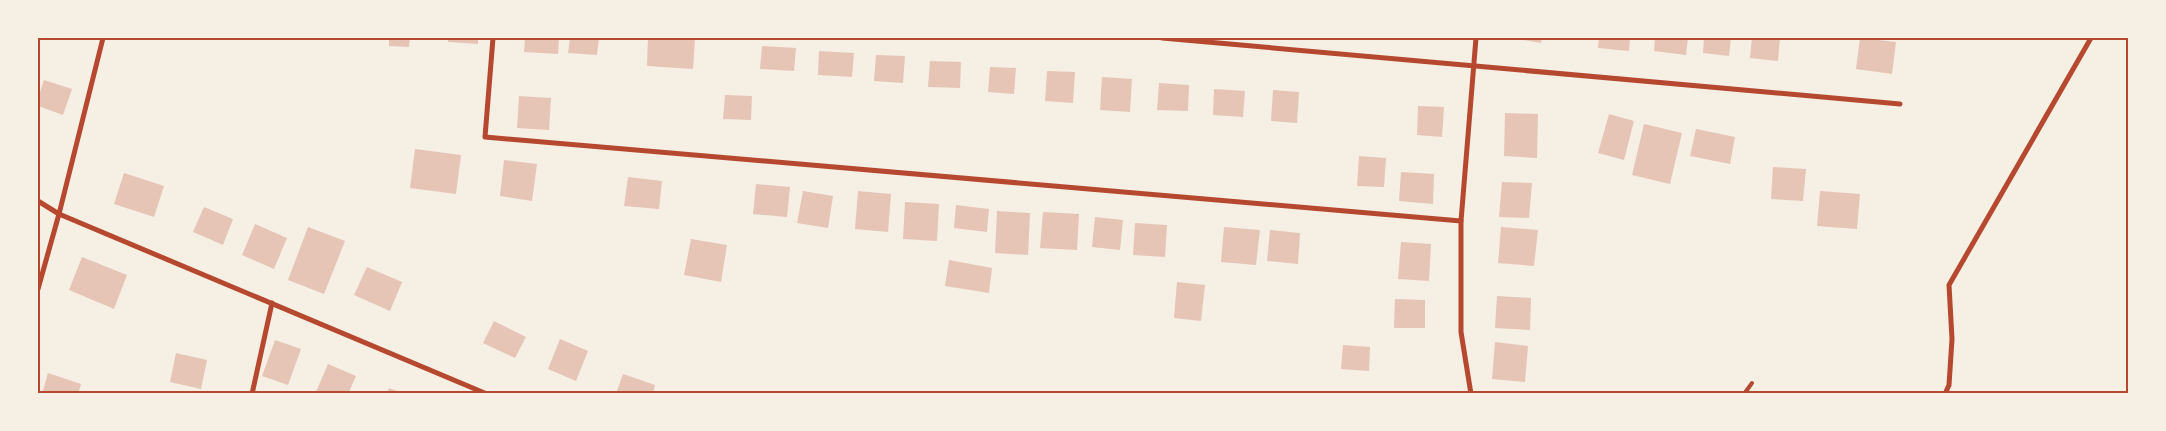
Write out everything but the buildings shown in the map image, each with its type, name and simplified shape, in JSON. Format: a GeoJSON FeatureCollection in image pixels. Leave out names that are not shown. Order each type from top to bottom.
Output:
{"type":"FeatureCollection","features":[{"type":"Feature","properties":{"kind":"street"},"geometry":{"type":"LineString","coordinates":[[38,288],[59,214],[103,38]]}},
{"type":"Feature","properties":{"kind":"street"},"geometry":{"type":"LineString","coordinates":[[493,38],[485,137],[1461,221]]}},
{"type":"Feature","properties":{"kind":"street"},"geometry":{"type":"LineString","coordinates":[[1162,38],[1900,104]]}},
{"type":"Feature","properties":{"kind":"street"},"geometry":{"type":"LineString","coordinates":[[1471,394],[1461,332],[1461,221],[1476,38]]}},
{"type":"Feature","properties":{"kind":"street"},"geometry":{"type":"LineString","coordinates":[[1945,394],[1949,385],[1952,339],[1949,285],[2091,38]]}},
{"type":"Feature","properties":{"kind":"street"},"geometry":{"type":"LineString","coordinates":[[38,201],[59,214],[487,394]]}},
{"type":"Feature","properties":{"kind":"street"},"geometry":{"type":"LineString","coordinates":[[252,394],[272,303]]}},
{"type":"Feature","properties":{"kind":"lane"},"geometry":{"type":"LineString","coordinates":[[1744,394],[1752,383]]}}]}
